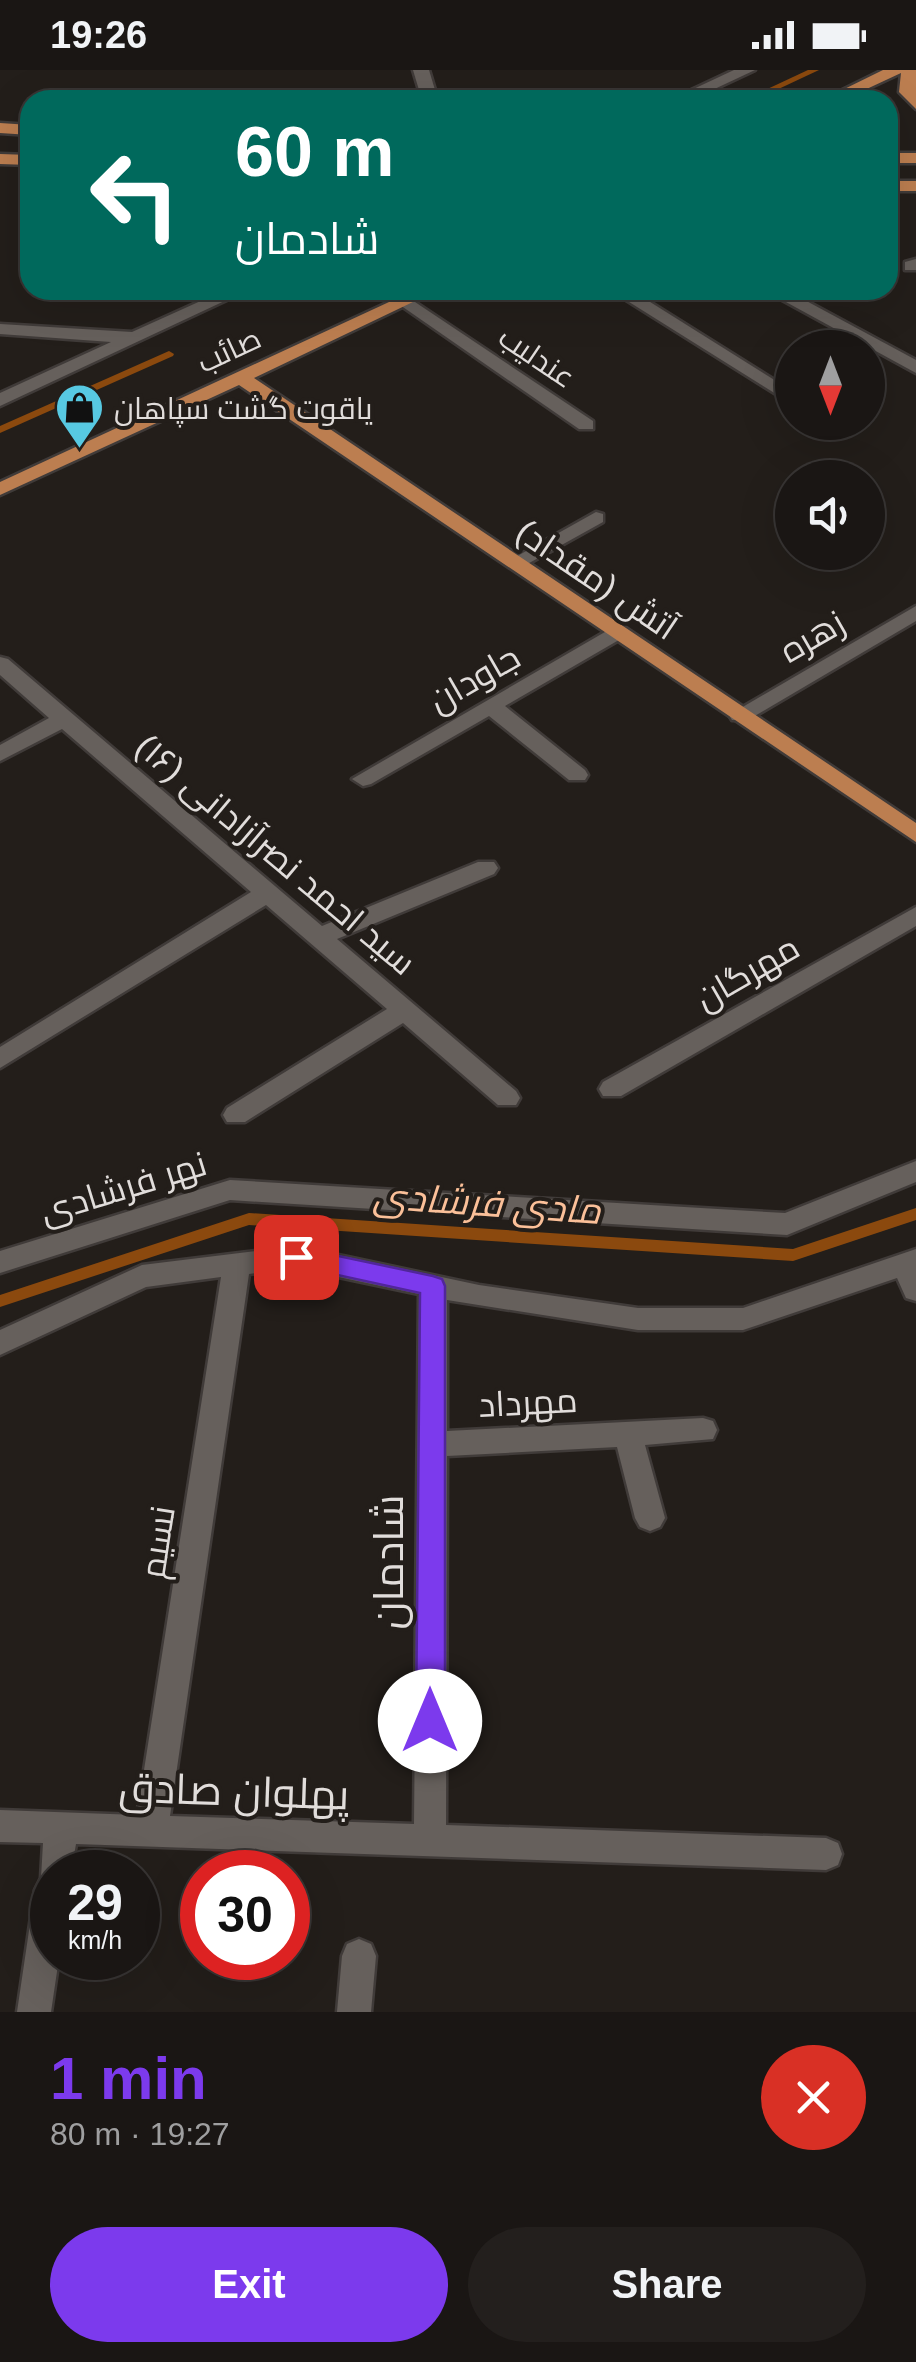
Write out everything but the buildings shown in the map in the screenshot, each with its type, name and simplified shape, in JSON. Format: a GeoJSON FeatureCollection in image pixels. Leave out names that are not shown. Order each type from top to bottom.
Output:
{"type":"FeatureCollection","features":[{"type":"Feature","properties":{"kind":"main road"},"geometry":{"type":"LineString","coordinates":[[852,90],[896,70]]}},
{"type":"Feature","properties":{"kind":"main road"},"geometry":{"type":"LineString","coordinates":[[913,70],[908,76],[907,92],[916,104]]}},
{"type":"Feature","properties":{"kind":"main road","name":"صائب"},"geometry":{"type":"LineString","coordinates":[[0,489],[406,301]]}},
{"type":"Feature","properties":{"kind":"main road","name":"آتش (مقداد)"},"geometry":{"type":"LineString","coordinates":[[241,378],[916,834]]}},
{"type":"Feature","properties":{"kind":"street"},"geometry":{"type":"LineString","coordinates":[[701,90],[748,70]]}},
{"type":"Feature","properties":{"kind":"street"},"geometry":{"type":"LineString","coordinates":[[2,398],[218,300]]}},
{"type":"Feature","properties":{"kind":"street"},"geometry":{"type":"LineString","coordinates":[[634,300],[775,388]]}},
{"type":"Feature","properties":{"kind":"street"},"geometry":{"type":"LineString","coordinates":[[792,300],[916,368]]}},
{"type":"Feature","properties":{"kind":"street","name":"عندلیب"},"geometry":{"type":"LineString","coordinates":[[406,301],[586,424]]}},
{"type":"Feature","properties":{"kind":"street"},"geometry":{"type":"LineString","coordinates":[[0,329],[139,338]]}},
{"type":"Feature","properties":{"kind":"street"},"geometry":{"type":"LineString","coordinates":[[514,563],[596,518]]}},
{"type":"Feature","properties":{"kind":"street","name":"زهره"},"geometry":{"type":"LineString","coordinates":[[740,715],[916,612]]}},
{"type":"Feature","properties":{"kind":"street","name":"جاودان"},"geometry":{"type":"LineString","coordinates":[[363,779],[617,632]]}},
{"type":"Feature","properties":{"kind":"street","name":"سید احمد نصرآزادانی (۱۶)"},"geometry":{"type":"LineString","coordinates":[[0,664],[507,1098]]}},
{"type":"Feature","properties":{"kind":"street"},"geometry":{"type":"LineString","coordinates":[[492,706],[576,775]]}},
{"type":"Feature","properties":{"kind":"street"},"geometry":{"type":"LineString","coordinates":[[0,754],[64,719]]}},
{"type":"Feature","properties":{"kind":"street"},"geometry":{"type":"LineString","coordinates":[[319,937],[486,868]]}},
{"type":"Feature","properties":{"kind":"street"},"geometry":{"type":"LineString","coordinates":[[0,1058],[268,894]]}},
{"type":"Feature","properties":{"kind":"street","name":"مهرگان"},"geometry":{"type":"LineString","coordinates":[[612,1089],[916,915]]}},
{"type":"Feature","properties":{"kind":"street"},"geometry":{"type":"LineString","coordinates":[[236,1115],[405,1010]]}},
{"type":"Feature","properties":{"kind":"street","name":"نهر فرشادی"},"geometry":{"type":"LineString","coordinates":[[0,1262],[230,1190],[787,1224],[916,1171]]}},
{"type":"Feature","properties":{"kind":"street"},"geometry":{"type":"LineString","coordinates":[[0,1342],[142,1276],[296,1257],[433,1286],[638,1319],[743,1319],[912,1272]]}},
{"type":"Feature","properties":{"kind":"street","name":"نسیم"},"geometry":{"type":"LineString","coordinates":[[151,1831],[237,1264]]}},
{"type":"Feature","properties":{"kind":"street","name":"شادمان"},"geometry":{"type":"LineString","coordinates":[[430,1840],[433,1286]]}},
{"type":"Feature","properties":{"kind":"street","name":"مهرداد"},"geometry":{"type":"LineString","coordinates":[[432,1444],[704,1430]]}},
{"type":"Feature","properties":{"kind":"street","name":"مهرداد"},"geometry":{"type":"LineString","coordinates":[[628,1434],[650,1518]]}},
{"type":"Feature","properties":{"kind":"street","name":"پهلوان صادق"},"geometry":{"type":"LineString","coordinates":[[0,1826],[826,1854]]}},
{"type":"Feature","properties":{"kind":"street"},"geometry":{"type":"LineString","coordinates":[[58,1850],[62,1828]]}},
{"type":"Feature","properties":{"kind":"street"},"geometry":{"type":"LineString","coordinates":[[354,2012],[359,1956]]}},
{"type":"Feature","properties":{"kind":"street"},"geometry":{"type":"LineString","coordinates":[[34,2012],[39,1980]]}},
{"type":"Feature","properties":{"kind":"waterway"},"geometry":{"type":"LineString","coordinates":[[770,90],[815,70]]}},
{"type":"Feature","properties":{"kind":"waterway"},"geometry":{"type":"LineString","coordinates":[[0,430],[169,354]]}},
{"type":"Feature","properties":{"kind":"waterway","name":"مادی فرشادی"},"geometry":{"type":"LineString","coordinates":[[0,1301],[249,1219],[793,1255],[916,1214]]}},
{"type":"Feature","properties":{"kind":"place","name":"یاقوت گشت سپاهان"},"geometry":{"type":"Point","coordinates":[79,450]}},
{"type":"Feature","properties":{"kind":"route"},"geometry":{"type":"LineString","coordinates":[[296,1257],[433,1286],[430,1721]]}}]}
